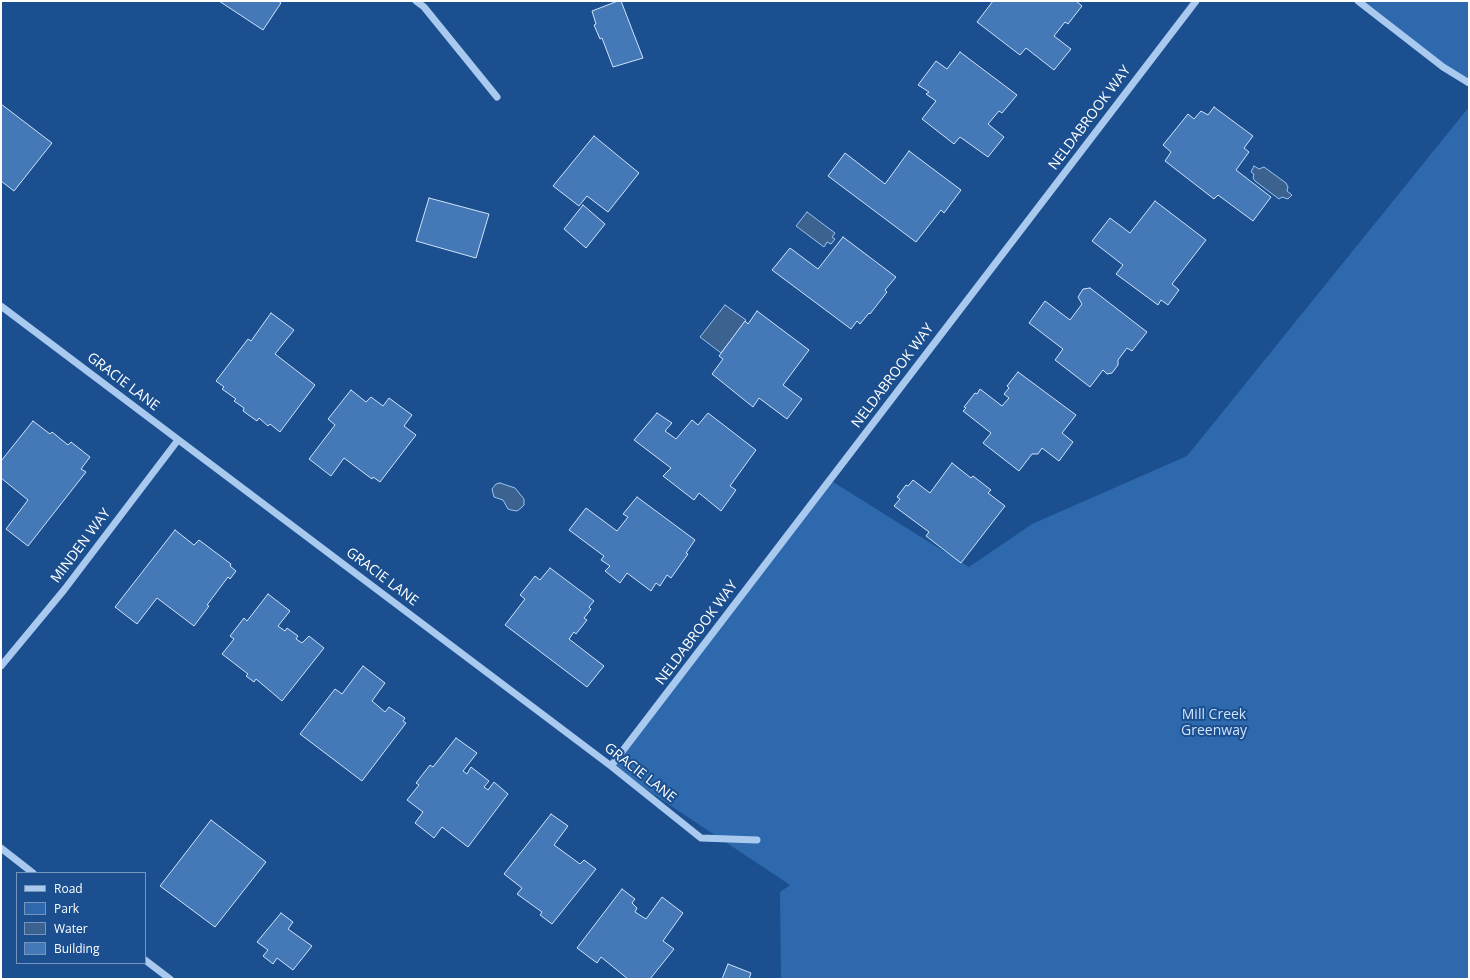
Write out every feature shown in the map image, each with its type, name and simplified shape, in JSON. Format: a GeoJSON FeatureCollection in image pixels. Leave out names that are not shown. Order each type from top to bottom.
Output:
{"type":"FeatureCollection","features":[{"type":"Feature","properties":{"kind":"street"},"geometry":{"type":"LineString","coordinates":[[416,1],[424,7],[497,96]]}},
{"type":"Feature","properties":{"kind":"street","name":"NELDABROOK WAY"},"geometry":{"type":"LineString","coordinates":[[612,766],[1196,1]]}},
{"type":"Feature","properties":{"kind":"street"},"geometry":{"type":"LineString","coordinates":[[1358,1],[1443,67],[1469,83]]}},
{"type":"Feature","properties":{"kind":"street","name":"GRACIE LANE"},"geometry":{"type":"LineString","coordinates":[[1,306],[612,766],[701,838],[757,840]]}},
{"type":"Feature","properties":{"kind":"street","name":"MINDEN WAY"},"geometry":{"type":"LineString","coordinates":[[1,666],[64,590],[178,440]]}},
{"type":"Feature","properties":{"kind":"street"},"geometry":{"type":"LineString","coordinates":[[1,848],[32,872]]}},
{"type":"Feature","properties":{"kind":"street"},"geometry":{"type":"LineString","coordinates":[[146,961],[170,979]]}},
{"type":"Feature","properties":{"kind":"green space"},"geometry":{"type":"Polygon","coordinates":[[[1358,1],[1469,1],[1469,83],[1358,1]]]}},
{"type":"Feature","properties":{"kind":"green space","name":"Mill Creek Greenway"},"geometry":{"type":"Polygon","coordinates":[[[1469,107],[1469,979],[781,979],[780,892],[790,885],[611,766],[830,480],[969,567],[1032,524],[1187,456],[1469,107]]]}},
{"type":"Feature","properties":{"kind":"water"},"geometry":{"type":"Polygon","coordinates":[[[1254,166],[1259,169],[1264,167],[1286,183],[1288,187],[1287,191],[1292,195],[1288,199],[1282,197],[1279,199],[1255,181],[1253,178],[1254,174],[1251,172],[1254,166]]]}},
{"type":"Feature","properties":{"kind":"water"},"geometry":{"type":"Polygon","coordinates":[[[807,212],[835,233],[832,237],[835,239],[831,244],[827,242],[824,247],[796,226],[807,212]]]}},
{"type":"Feature","properties":{"kind":"water"},"geometry":{"type":"Polygon","coordinates":[[[725,305],[746,320],[721,353],[700,337],[725,305]]]}},
{"type":"Feature","properties":{"kind":"water"},"geometry":{"type":"Polygon","coordinates":[[[500,483],[515,488],[524,499],[524,505],[517,511],[508,509],[503,500],[494,497],[492,489],[496,484],[500,483]]]}},
{"type":"Feature","properties":{"kind":"building"},"geometry":{"type":"Polygon","coordinates":[[[219,1],[278,1],[281,3],[263,30],[219,1]]]}},
{"type":"Feature","properties":{"kind":"building"},"geometry":{"type":"Polygon","coordinates":[[[621,1],[643,58],[613,67],[602,38],[600,39],[594,25],[596,24],[592,11],[621,1]]]}},
{"type":"Feature","properties":{"kind":"building"},"geometry":{"type":"Polygon","coordinates":[[[993,1],[1076,1],[1082,6],[1068,24],[1065,22],[1054,36],[1071,49],[1054,70],[1026,48],[1020,55],[977,22],[993,1]]]}},
{"type":"Feature","properties":{"kind":"building"},"geometry":{"type":"Polygon","coordinates":[[[960,52],[1017,95],[1002,113],[999,111],[988,124],[1004,137],[988,157],[960,137],[954,144],[922,119],[936,101],[926,94],[929,92],[918,85],[936,61],[947,69],[960,52]]]}},
{"type":"Feature","properties":{"kind":"building"},"geometry":{"type":"Polygon","coordinates":[[[1,104],[52,143],[14,191],[1,181],[1,104]]]}},
{"type":"Feature","properties":{"kind":"building"},"geometry":{"type":"Polygon","coordinates":[[[1214,107],[1253,136],[1244,148],[1249,152],[1236,170],[1271,197],[1253,221],[1218,195],[1214,199],[1165,161],[1171,152],[1163,145],[1188,114],[1194,119],[1201,111],[1208,115],[1214,107]]]}},
{"type":"Feature","properties":{"kind":"building"},"geometry":{"type":"Polygon","coordinates":[[[594,136],[639,173],[608,212],[587,196],[579,206],[553,186],[594,136]]]}},
{"type":"Feature","properties":{"kind":"building"},"geometry":{"type":"Polygon","coordinates":[[[909,151],[961,190],[944,213],[941,210],[916,242],[828,176],[845,153],[885,184],[909,151]]]}},
{"type":"Feature","properties":{"kind":"building"},"geometry":{"type":"Polygon","coordinates":[[[429,198],[489,214],[476,258],[416,241],[429,198]]]}},
{"type":"Feature","properties":{"kind":"building"},"geometry":{"type":"Polygon","coordinates":[[[1155,201],[1206,240],[1172,284],[1179,290],[1168,305],[1161,300],[1158,305],[1116,274],[1123,265],[1092,241],[1110,218],[1130,233],[1155,201]]]}},
{"type":"Feature","properties":{"kind":"building"},"geometry":{"type":"Polygon","coordinates":[[[583,205],[605,224],[586,248],[564,229],[583,205]]]}},
{"type":"Feature","properties":{"kind":"building"},"geometry":{"type":"Polygon","coordinates":[[[843,237],[896,277],[885,290],[887,292],[870,314],[869,313],[860,324],[857,321],[851,329],[772,270],[790,248],[818,269],[843,237]]]}},
{"type":"Feature","properties":{"kind":"building"},"geometry":{"type":"Polygon","coordinates":[[[1090,288],[1147,332],[1132,351],[1127,348],[1118,360],[1118,365],[1112,373],[1107,374],[1103,370],[1090,387],[1055,360],[1063,349],[1029,323],[1045,301],[1070,320],[1082,304],[1078,297],[1083,289],[1090,288]]]}},
{"type":"Feature","properties":{"kind":"building"},"geometry":{"type":"Polygon","coordinates":[[[757,311],[809,350],[783,385],[802,399],[787,419],[759,398],[753,407],[712,374],[723,359],[719,356],[745,321],[748,324],[757,311]]]}},
{"type":"Feature","properties":{"kind":"building"},"geometry":{"type":"Polygon","coordinates":[[[271,313],[294,330],[275,354],[315,385],[280,432],[270,424],[268,426],[259,418],[257,421],[243,411],[244,408],[234,401],[236,399],[222,389],[224,387],[216,381],[248,339],[251,341],[271,313]]]}},
{"type":"Feature","properties":{"kind":"building"},"geometry":{"type":"Polygon","coordinates":[[[1018,372],[1076,415],[1062,433],[1073,442],[1059,461],[1042,448],[1038,454],[1032,454],[1019,471],[983,443],[991,433],[963,411],[966,408],[964,407],[980,389],[1002,406],[1009,398],[1004,394],[1009,388],[1007,386],[1018,372]]]}},
{"type":"Feature","properties":{"kind":"building"},"geometry":{"type":"Polygon","coordinates":[[[351,390],[366,402],[371,397],[383,406],[389,398],[412,415],[404,426],[416,435],[380,482],[373,477],[372,479],[344,458],[331,476],[309,459],[335,425],[328,419],[351,390]]]}},
{"type":"Feature","properties":{"kind":"building"},"geometry":{"type":"Polygon","coordinates":[[[657,413],[672,423],[665,431],[676,439],[692,420],[698,425],[708,413],[756,450],[730,486],[736,490],[721,511],[699,493],[694,500],[663,476],[671,468],[634,440],[657,413]]]}},
{"type":"Feature","properties":{"kind":"building"},"geometry":{"type":"Polygon","coordinates":[[[33,421],[50,434],[52,432],[68,445],[71,442],[90,457],[81,469],[86,472],[28,546],[6,529],[28,500],[1,478],[1,461],[33,421]]]}},
{"type":"Feature","properties":{"kind":"building"},"geometry":{"type":"Polygon","coordinates":[[[952,463],[971,478],[973,476],[991,490],[988,493],[1005,506],[961,563],[926,536],[929,532],[894,506],[900,499],[897,497],[906,485],[908,486],[913,480],[930,493],[952,463]]]}},
{"type":"Feature","properties":{"kind":"building"},"geometry":{"type":"Polygon","coordinates":[[[637,497],[695,540],[686,553],[688,554],[671,578],[667,575],[660,586],[656,583],[651,591],[627,573],[620,583],[605,571],[610,566],[601,560],[604,556],[569,530],[586,508],[617,531],[628,517],[623,514],[637,497]]]}},
{"type":"Feature","properties":{"kind":"building"},"geometry":{"type":"Polygon","coordinates":[[[175,530],[194,545],[199,540],[231,564],[230,566],[236,571],[230,579],[228,577],[207,605],[209,606],[194,626],[157,598],[137,624],[115,607],[175,530]]]}},
{"type":"Feature","properties":{"kind":"building"},"geometry":{"type":"Polygon","coordinates":[[[550,568],[594,601],[589,607],[591,609],[584,618],[587,620],[576,634],[574,632],[569,639],[604,666],[587,687],[505,625],[525,599],[520,595],[535,576],[540,580],[550,568]]]}},
{"type":"Feature","properties":{"kind":"building"},"geometry":{"type":"Polygon","coordinates":[[[268,594],[290,611],[278,626],[285,631],[287,628],[298,636],[296,639],[302,643],[309,636],[324,648],[282,701],[256,679],[254,682],[246,676],[248,674],[222,654],[234,639],[230,636],[244,618],[247,621],[268,594]]]}},
{"type":"Feature","properties":{"kind":"building"},"geometry":{"type":"Polygon","coordinates":[[[363,666],[385,683],[372,701],[385,712],[389,707],[405,718],[403,721],[406,723],[362,781],[300,734],[335,689],[342,694],[363,666]]]}},
{"type":"Feature","properties":{"kind":"building"},"geometry":{"type":"Polygon","coordinates":[[[456,738],[477,753],[463,771],[467,774],[471,767],[489,781],[484,787],[488,790],[494,782],[508,794],[468,847],[442,827],[434,838],[415,823],[423,812],[407,800],[419,785],[416,783],[430,765],[433,767],[456,738]]]}},
{"type":"Feature","properties":{"kind":"building"},"geometry":{"type":"Polygon","coordinates":[[[551,814],[568,826],[554,845],[580,864],[584,860],[596,869],[552,924],[540,915],[542,912],[517,894],[522,888],[504,874],[551,814]]]}},
{"type":"Feature","properties":{"kind":"building"},"geometry":{"type":"Polygon","coordinates":[[[211,820],[266,862],[215,927],[160,886],[211,820]]]}},
{"type":"Feature","properties":{"kind":"building"},"geometry":{"type":"Polygon","coordinates":[[[622,889],[635,899],[632,903],[637,908],[635,912],[646,919],[662,897],[683,913],[663,941],[674,949],[650,979],[628,979],[601,957],[597,963],[577,948],[622,889]]]}},
{"type":"Feature","properties":{"kind":"building"},"geometry":{"type":"Polygon","coordinates":[[[281,913],[293,922],[288,929],[312,946],[293,970],[277,958],[273,964],[263,956],[268,950],[257,942],[281,913]]]}},
{"type":"Feature","properties":{"kind":"building"},"geometry":{"type":"Polygon","coordinates":[[[728,964],[751,973],[749,979],[722,979],[728,964]]]}}]}
